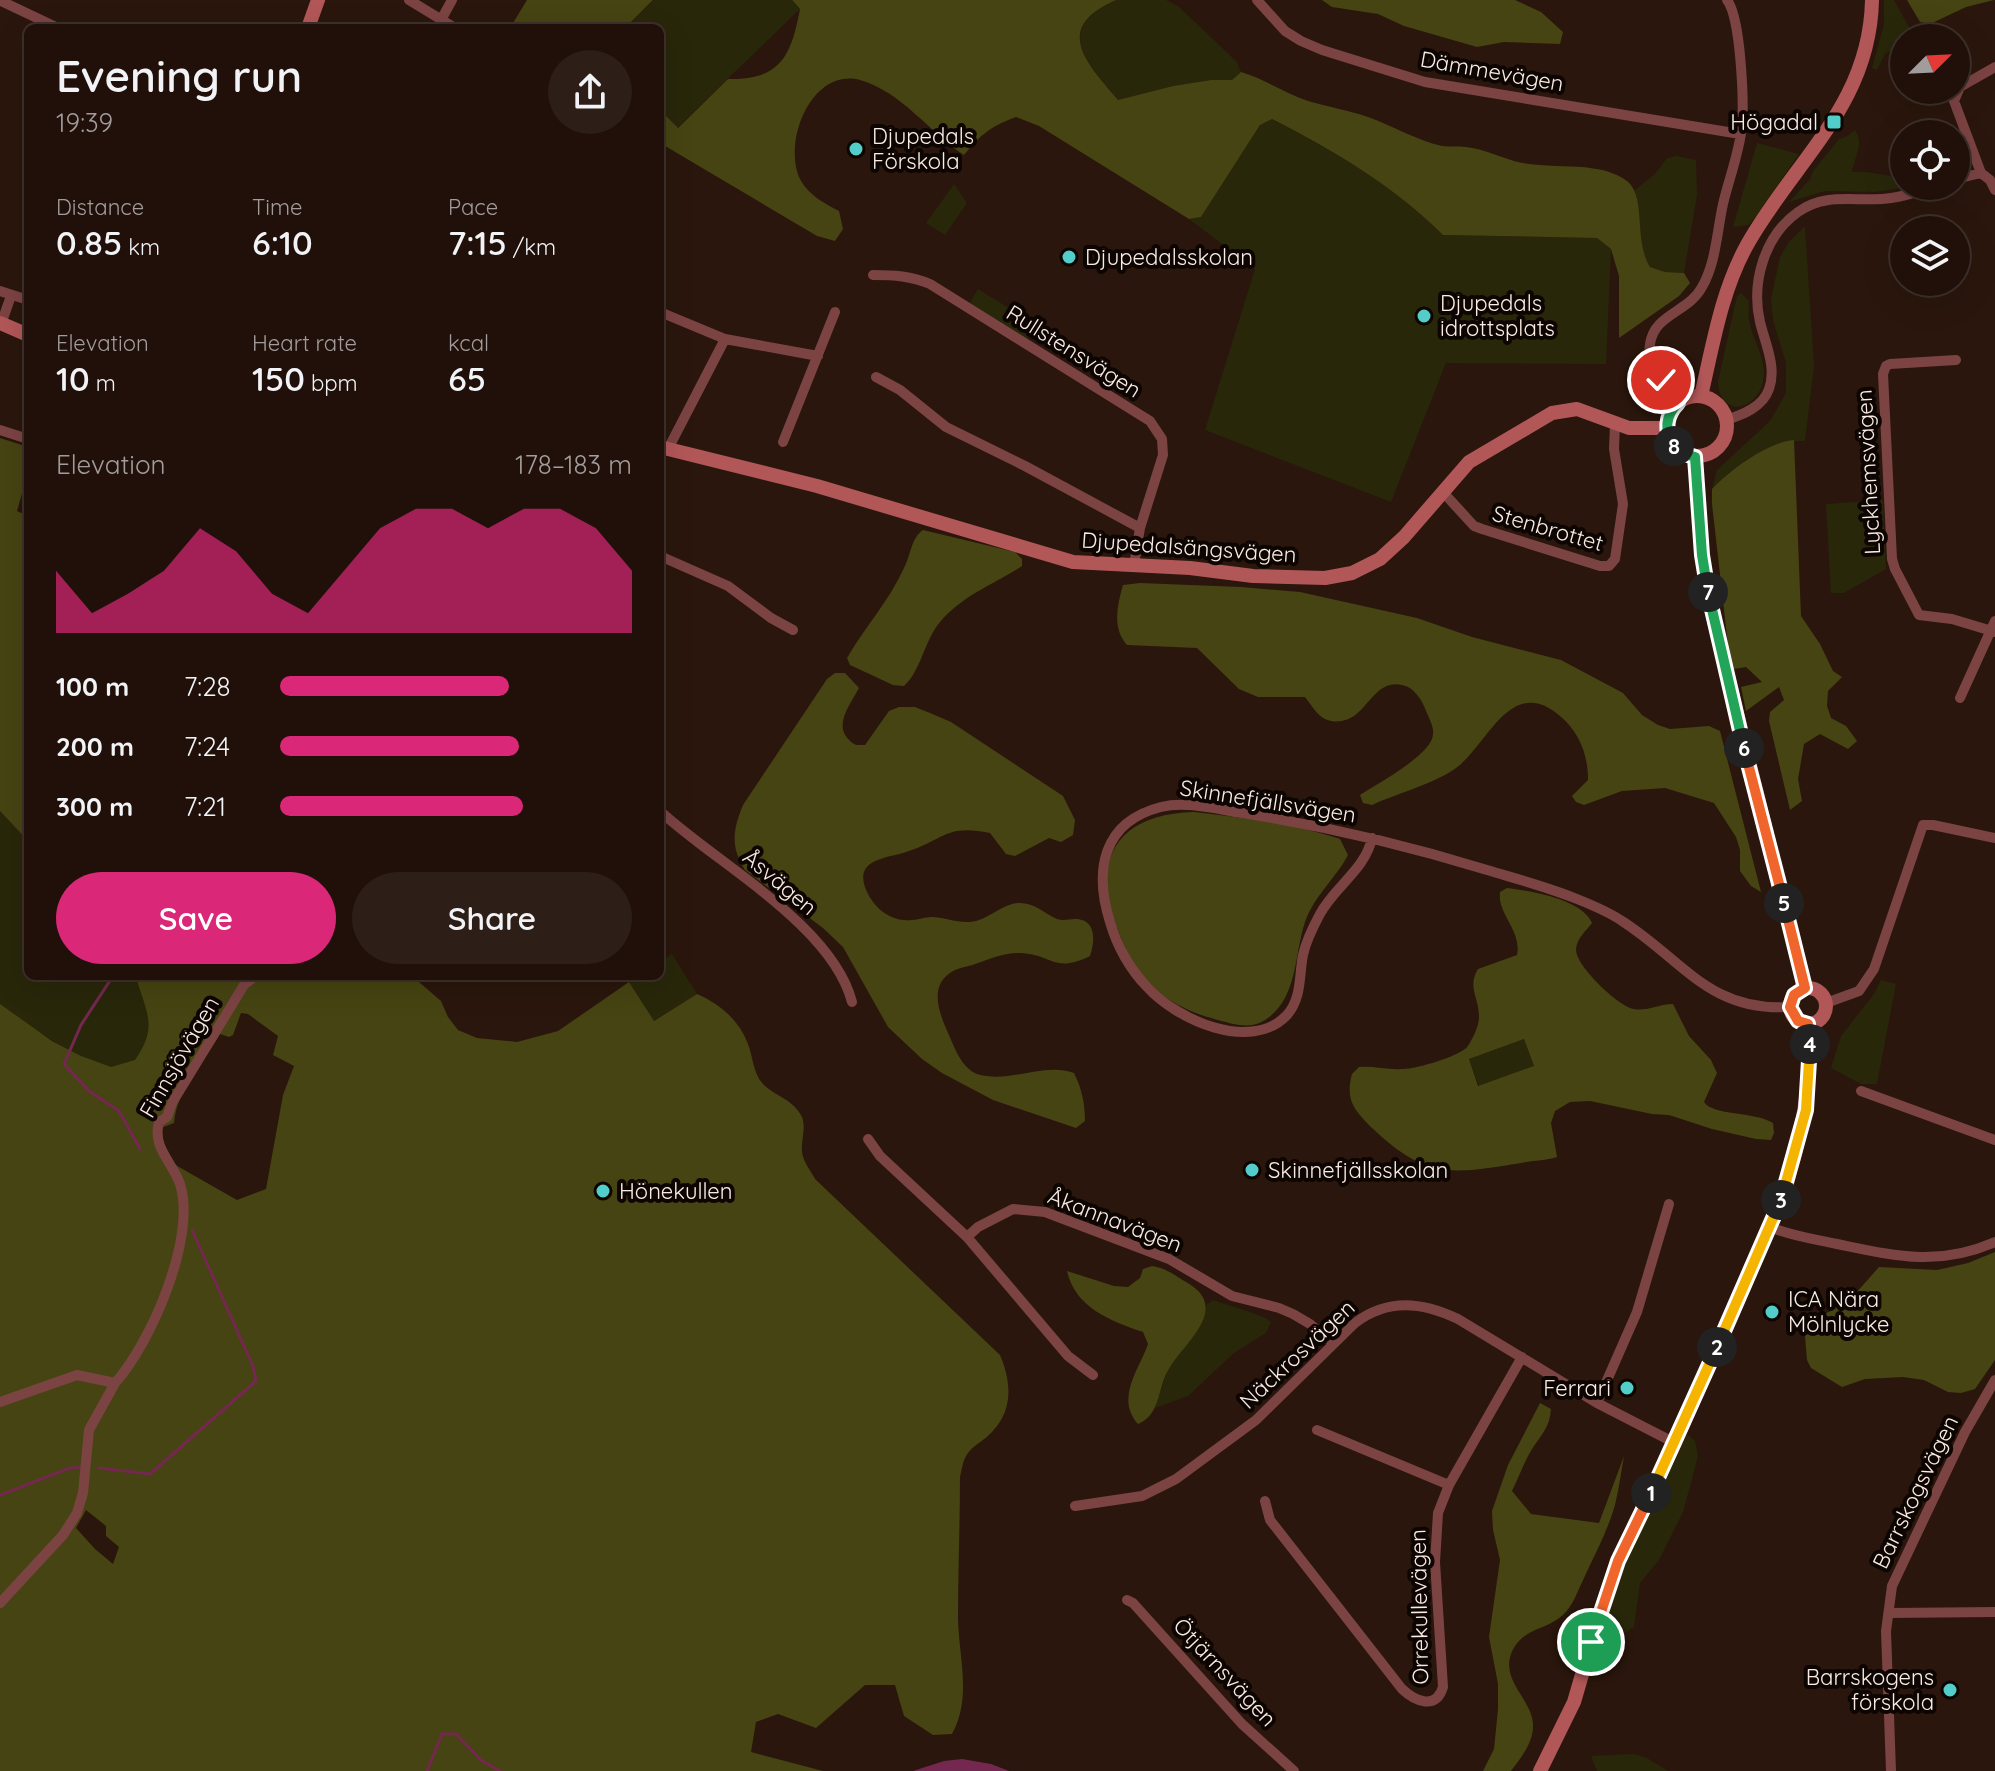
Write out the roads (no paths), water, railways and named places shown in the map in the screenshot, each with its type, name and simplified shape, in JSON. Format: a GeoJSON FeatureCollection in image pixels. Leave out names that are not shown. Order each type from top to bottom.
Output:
{"type":"FeatureCollection","features":[{"type":"Feature","properties":{"kind":"street"},"geometry":{"type":"LineString","coordinates":[[309,24],[318,0]]}},
{"type":"Feature","properties":{"kind":"street"},"geometry":{"type":"LineString","coordinates":[[409,0],[448,24]]}},
{"type":"Feature","properties":{"kind":"street"},"geometry":{"type":"LineString","coordinates":[[441,20],[452,0]]}},
{"type":"Feature","properties":{"kind":"street","name":"Dämmevägen"},"geometry":{"type":"LineString","coordinates":[[1257,0],[1285,31],[1301,41],[1425,82],[1740,134]]}},
{"type":"Feature","properties":{"kind":"street"},"geometry":{"type":"LineString","coordinates":[[1678,403],[1653,369],[1649,347],[1652,334],[1665,319],[1701,290],[1711,263],[1740,134],[1736,20],[1727,0]]}},
{"type":"Feature","properties":{"kind":"street"},"geometry":{"type":"LineString","coordinates":[[1701,396],[1718,321],[1736,270],[1767,213],[1817,148],[1844,104],[1863,61],[1872,0]]}},
{"type":"Feature","properties":{"kind":"street"},"geometry":{"type":"LineString","coordinates":[[1,1],[50,24]]}},
{"type":"Feature","properties":{"kind":"street"},"geometry":{"type":"LineString","coordinates":[[1995,67],[1960,87],[1954,101],[1981,173],[1990,180],[1995,190]]}},
{"type":"Feature","properties":{"kind":"street"},"geometry":{"type":"LineString","coordinates":[[1970,176],[1981,173]]}},
{"type":"Feature","properties":{"kind":"street"},"geometry":{"type":"LineString","coordinates":[[1726,420],[1753,408],[1769,389],[1770,362],[1757,298],[1759,277],[1770,246],[1787,221],[1813,203],[1831,199],[1890,198]]}},
{"type":"Feature","properties":{"kind":"street","name":"Rullstensvägen"},"geometry":{"type":"LineString","coordinates":[[873,275],[917,278],[930,284],[1150,421],[1162,439],[1163,455],[1140,528],[1134,565]]}},
{"type":"Feature","properties":{"kind":"street"},"geometry":{"type":"LineString","coordinates":[[0,291],[24,299]]}},
{"type":"Feature","properties":{"kind":"street"},"geometry":{"type":"LineString","coordinates":[[11,296],[1,324],[24,333]]}},
{"type":"Feature","properties":{"kind":"street"},"geometry":{"type":"LineString","coordinates":[[783,442],[835,312]]}},
{"type":"Feature","properties":{"kind":"street"},"geometry":{"type":"LineString","coordinates":[[664,314],[725,339],[818,356]]}},
{"type":"Feature","properties":{"kind":"street"},"geometry":{"type":"LineString","coordinates":[[664,448],[725,339]]}},
{"type":"Feature","properties":{"kind":"street","name":"Lyckhemsvägen"},"geometry":{"type":"LineString","coordinates":[[1956,360],[1890,364],[1883,374],[1892,559],[1919,615],[1994,628]]}},
{"type":"Feature","properties":{"kind":"street"},"geometry":{"type":"LineString","coordinates":[[876,377],[900,390],[946,427],[1140,528]]}},
{"type":"Feature","properties":{"kind":"street"},"geometry":{"type":"LineString","coordinates":[[1701,396],[1718,405],[1726,420],[1726,433],[1721,444],[1712,452],[1695,457],[1675,448],[1667,428],[1671,412],[1678,403],[1701,396]]}},
{"type":"Feature","properties":{"kind":"street","name":"Djupedalsängsvägen"},"geometry":{"type":"LineString","coordinates":[[664,448],[817,486],[1073,562],[1190,568],[1253,576],[1338,576],[1366,568],[1393,549],[1469,462],[1552,413],[1577,409],[1636,429],[1667,428]]}},
{"type":"Feature","properties":{"kind":"street","name":"Stenbrottet"},"geometry":{"type":"LineString","coordinates":[[1442,491],[1474,526],[1600,566],[1609,566],[1615,559],[1623,504],[1614,449],[1615,424]]}},
{"type":"Feature","properties":{"kind":"street"},"geometry":{"type":"LineString","coordinates":[[0,430],[24,438]]}},
{"type":"Feature","properties":{"kind":"street"},"geometry":{"type":"LineString","coordinates":[[1695,457],[1702,555],[1709,600],[1805,988]]}},
{"type":"Feature","properties":{"kind":"street"},"geometry":{"type":"LineString","coordinates":[[664,558],[728,586],[793,630]]}},
{"type":"Feature","properties":{"kind":"street"},"geometry":{"type":"LineString","coordinates":[[1960,698],[1994,628]]}},
{"type":"Feature","properties":{"kind":"street","name":"Skinnefjällsvägen"},"geometry":{"type":"LineString","coordinates":[[1372,838],[1363,862],[1331,898],[1313,927],[1303,955],[1299,990],[1293,1007],[1275,1025],[1264,1029],[1239,1033],[1177,1012],[1146,987],[1133,970],[1105,904],[1105,853],[1118,833],[1148,811],[1165,806],[1204,807],[1372,838],[1468,864],[1576,899],[1620,919],[1718,995],[1757,1007],[1790,1007]]}},
{"type":"Feature","properties":{"kind":"street","name":"Åsvägen"},"geometry":{"type":"LineString","coordinates":[[664,814],[798,921],[834,966],[852,1002]]}},
{"type":"Feature","properties":{"kind":"street"},"geometry":{"type":"LineString","coordinates":[[1826,1003],[1859,991],[1874,969],[1923,825],[1995,838]]}},
{"type":"Feature","properties":{"kind":"street","name":"Finnsjövägen"},"geometry":{"type":"LineString","coordinates":[[0,1603],[63,1535],[77,1513],[83,1493],[89,1430],[115,1383],[138,1351],[164,1297],[185,1223],[179,1181],[158,1141],[159,1122],[167,1117],[172,1103],[244,985],[250,980]]}},
{"type":"Feature","properties":{"kind":"street"},"geometry":{"type":"LineString","coordinates":[[1805,988],[1819,991],[1826,1003],[1824,1016],[1808,1024],[1798,1021],[1790,1007],[1794,995],[1805,988]]}},
{"type":"Feature","properties":{"kind":"street"},"geometry":{"type":"LineString","coordinates":[[1540,1771],[1574,1702],[1618,1561],[1675,1443],[1770,1227],[1791,1170],[1806,1110],[1810,1070],[1808,1024]]}},
{"type":"Feature","properties":{"kind":"street"},"geometry":{"type":"LineString","coordinates":[[1861,1091],[1995,1140]]}},
{"type":"Feature","properties":{"kind":"street"},"geometry":{"type":"LineString","coordinates":[[868,1139],[880,1156],[967,1237],[1068,1356],[1093,1375]]}},
{"type":"Feature","properties":{"kind":"street"},"geometry":{"type":"LineString","coordinates":[[1597,1403],[1637,1312],[1669,1204]]}},
{"type":"Feature","properties":{"kind":"street","name":"Åkannavägen"},"geometry":{"type":"LineString","coordinates":[[967,1237],[978,1227],[1013,1209],[1045,1212],[1169,1259],[1232,1296],[1293,1314],[1333,1344]]}},
{"type":"Feature","properties":{"kind":"street"},"geometry":{"type":"LineString","coordinates":[[1770,1227],[1888,1256],[1912,1258],[1958,1256],[1995,1242]]}},
{"type":"Feature","properties":{"kind":"street","name":"Näckrosvägen"},"geometry":{"type":"LineString","coordinates":[[1075,1506],[1142,1496],[1176,1479],[1256,1420],[1333,1344],[1372,1311],[1388,1306],[1413,1304],[1458,1319],[1597,1403],[1675,1443]]}},
{"type":"Feature","properties":{"kind":"street","name":"Orrekullevägen"},"geometry":{"type":"LineString","coordinates":[[1265,1501],[1270,1520],[1402,1689],[1411,1698],[1426,1703],[1440,1696],[1443,1687],[1435,1532],[1438,1513],[1449,1485],[1522,1357]]}},
{"type":"Feature","properties":{"kind":"street"},"geometry":{"type":"LineString","coordinates":[[0,1402],[77,1375],[115,1383]]}},
{"type":"Feature","properties":{"kind":"street","name":"Barrskogsvägen"},"geometry":{"type":"LineString","coordinates":[[1891,1771],[1886,1642],[1892,1586],[1982,1399],[1995,1380]]}},
{"type":"Feature","properties":{"kind":"street"},"geometry":{"type":"LineString","coordinates":[[1317,1430],[1449,1485]]}},
{"type":"Feature","properties":{"kind":"street","name":"Ötjärnsvägen"},"geometry":{"type":"LineString","coordinates":[[1127,1600],[1242,1724],[1294,1771]]}},
{"type":"Feature","properties":{"kind":"street"},"geometry":{"type":"LineString","coordinates":[[1889,1613],[1995,1612]]}},
{"type":"Feature","properties":{"kind":"waterway"},"geometry":{"type":"LineString","coordinates":[[110,980],[81,1025],[64,1064],[89,1091],[119,1111],[140,1149]]}},
{"type":"Feature","properties":{"kind":"waterway"},"geometry":{"type":"LineString","coordinates":[[99,1468],[150,1474],[256,1381],[253,1366],[192,1230]]}},
{"type":"Feature","properties":{"kind":"waterway"},"geometry":{"type":"LineString","coordinates":[[0,1495],[80,1467]]}},
{"type":"Feature","properties":{"kind":"waterway"},"geometry":{"type":"LineString","coordinates":[[427,1771],[442,1734],[456,1734],[481,1760],[500,1771]]}},
{"type":"Feature","properties":{"kind":"place","name":"Högadal"},"geometry":{"type":"Point","coordinates":[1834,122]}},
{"type":"Feature","properties":{"kind":"place","name":"Djupedals Förskola"},"geometry":{"type":"Point","coordinates":[856,149]}},
{"type":"Feature","properties":{"kind":"place","name":"Djupedalsskolan"},"geometry":{"type":"Point","coordinates":[1069,257]}},
{"type":"Feature","properties":{"kind":"place","name":"Djupedals idrottsplats"},"geometry":{"type":"Point","coordinates":[1424,316]}},
{"type":"Feature","properties":{"kind":"place","name":"Skinnefjällsskolan"},"geometry":{"type":"Point","coordinates":[1252,1170]}},
{"type":"Feature","properties":{"kind":"place","name":"Hönekullen"},"geometry":{"type":"Point","coordinates":[603,1191]}},
{"type":"Feature","properties":{"kind":"place","name":"ICA Nära Mölnlycke"},"geometry":{"type":"Point","coordinates":[1772,1312]}},
{"type":"Feature","properties":{"kind":"place","name":"Ferrari"},"geometry":{"type":"Point","coordinates":[1627,1388]}},
{"type":"Feature","properties":{"kind":"place","name":"Barrskogens förskola"},"geometry":{"type":"Point","coordinates":[1950,1690]}}]}
